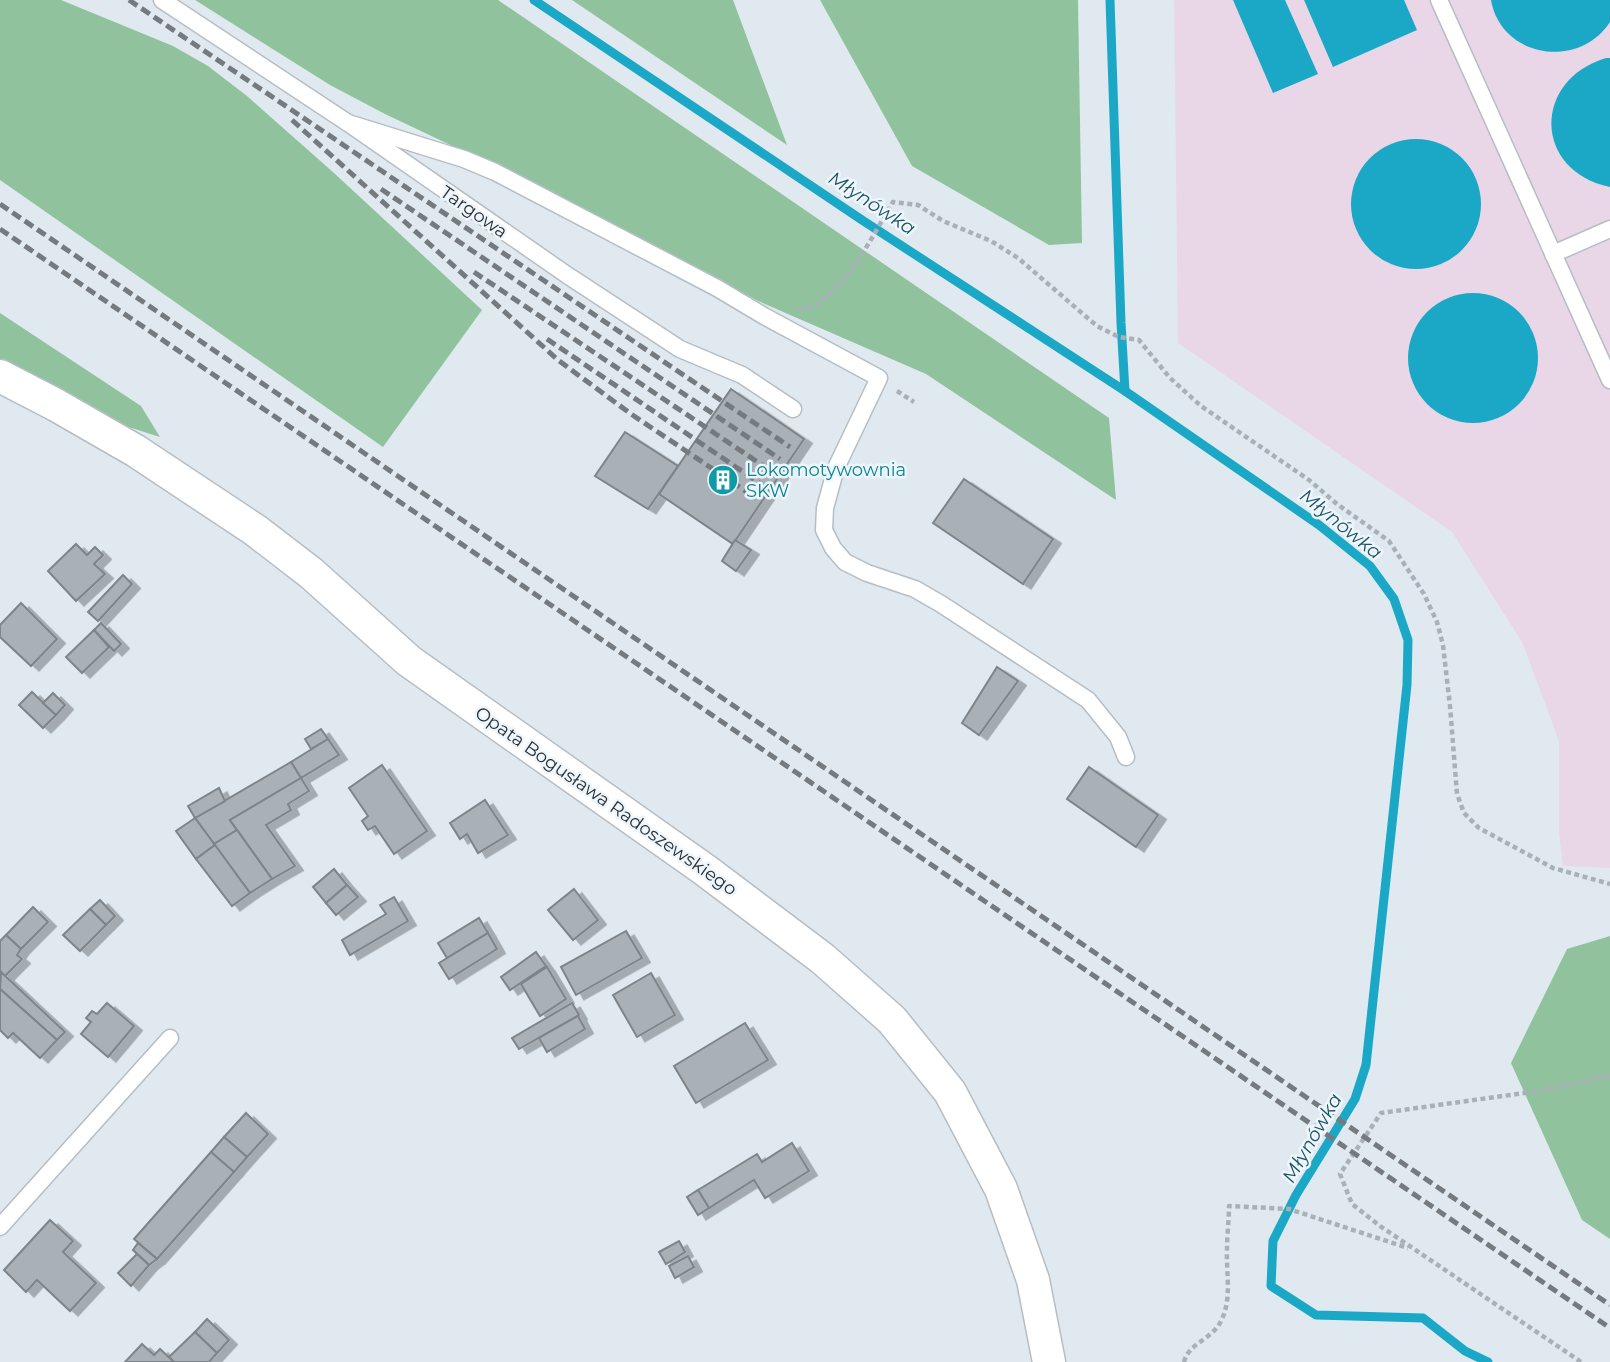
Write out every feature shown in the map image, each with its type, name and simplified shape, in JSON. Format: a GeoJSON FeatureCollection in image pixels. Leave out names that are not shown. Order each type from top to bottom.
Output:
{"type":"FeatureCollection","features":[{"type":"Feature","properties":{"kind":"street","name":"Opata Bogusława Radoszewskiego"},"geometry":{"type":"LineString","coordinates":[[0,376],[136,451],[256,530],[311,573],[408,661],[705,870],[823,960],[892,1020],[950,1092],[1001,1189],[1033,1280],[1049,1362]]}},
{"type":"Feature","properties":{"kind":"lane","name":"Targowa"},"geometry":{"type":"LineString","coordinates":[[162,0],[680,349],[742,374],[793,409]]}},
{"type":"Feature","properties":{"kind":"lane"},"geometry":{"type":"LineString","coordinates":[[1439,0],[1610,380]]}},
{"type":"Feature","properties":{"kind":"lane"},"geometry":{"type":"LineString","coordinates":[[348,123],[464,159],[495,172],[717,288],[879,378],[836,468],[825,508],[824,530],[832,548],[845,562],[867,573],[915,589],[941,604],[1088,701],[1118,737],[1126,757]]}},
{"type":"Feature","properties":{"kind":"lane"},"geometry":{"type":"LineString","coordinates":[[1553,254],[1610,229]]}},
{"type":"Feature","properties":{"kind":"lane"},"geometry":{"type":"LineString","coordinates":[[0,1227],[170,1038]]}},
{"type":"Feature","properties":{"kind":"path"},"geometry":{"type":"LineString","coordinates":[[764,316],[811,309],[842,281],[893,202],[918,205],[943,220],[991,241],[1018,258],[1097,326],[1119,337],[1139,340],[1170,378],[1200,406],[1309,480],[1337,504],[1389,541],[1424,594],[1437,622],[1443,645],[1457,794],[1464,813],[1479,828],[1553,868],[1610,884]]}},
{"type":"Feature","properties":{"kind":"path"},"geometry":{"type":"LineString","coordinates":[[1581,1362],[1352,1204],[1340,1174],[1381,1113],[1546,1090],[1610,1075]]}},
{"type":"Feature","properties":{"kind":"path"},"geometry":{"type":"LineString","coordinates":[[1184,1362],[1190,1350],[1213,1334],[1222,1319],[1228,1299],[1229,1206],[1289,1209],[1415,1250]]}},
{"type":"Feature","properties":{"kind":"shaded area"},"geometry":{"type":"Polygon","coordinates":[[[1174,0],[1610,0],[1610,868],[1563,866],[1559,833],[1559,741],[1522,642],[1452,532],[1178,343],[1174,0]]]}},
{"type":"Feature","properties":{"kind":"green space"},"geometry":{"type":"Polygon","coordinates":[[[0,0],[61,0],[173,46],[208,66],[247,96],[334,173],[482,310],[383,447],[0,180],[0,0]]]}},
{"type":"Feature","properties":{"kind":"green space"},"geometry":{"type":"Polygon","coordinates":[[[195,0],[498,0],[1109,418],[1116,500],[926,374],[758,301],[560,197],[385,114],[330,85],[195,0]]]}},
{"type":"Feature","properties":{"kind":"green space"},"geometry":{"type":"Polygon","coordinates":[[[572,0],[733,0],[787,145],[572,0]]]}},
{"type":"Feature","properties":{"kind":"green space"},"geometry":{"type":"Polygon","coordinates":[[[820,0],[1078,0],[1082,243],[1049,245],[912,166],[820,0]]]}},
{"type":"Feature","properties":{"kind":"green space"},"geometry":{"type":"Polygon","coordinates":[[[0,313],[141,406],[160,437],[100,418],[0,360],[0,313]]]}},
{"type":"Feature","properties":{"kind":"green space"},"geometry":{"type":"Polygon","coordinates":[[[1610,936],[1610,1239],[1582,1220],[1511,1063],[1567,949],[1610,936]]]}},
{"type":"Feature","properties":{"kind":"water"},"geometry":{"type":"Polygon","coordinates":[[[1233,0],[1285,0],[1318,74],[1273,93],[1233,0]]]}},
{"type":"Feature","properties":{"kind":"water"},"geometry":{"type":"Polygon","coordinates":[[[1304,0],[1404,0],[1417,30],[1333,67],[1304,0]]]}},
{"type":"Feature","properties":{"kind":"water"},"geometry":{"type":"Polygon","coordinates":[[[1491,0],[1610,0],[1610,22],[1596,37],[1580,47],[1543,51],[1525,45],[1509,35],[1498,20],[1491,0]]]}},
{"type":"Feature","properties":{"kind":"water"},"geometry":{"type":"Polygon","coordinates":[[[1610,58],[1610,187],[1585,178],[1566,163],[1555,145],[1551,125],[1554,104],[1565,85],[1582,69],[1610,58]]]}},
{"type":"Feature","properties":{"kind":"water"},"geometry":{"type":"Polygon","coordinates":[[[1416,139],[1441,144],[1462,158],[1476,179],[1481,204],[1476,229],[1462,250],[1441,264],[1416,269],[1391,264],[1370,250],[1356,229],[1351,204],[1356,179],[1370,158],[1391,144],[1416,139]]]}},
{"type":"Feature","properties":{"kind":"water"},"geometry":{"type":"Polygon","coordinates":[[[1473,293],[1498,298],[1519,312],[1533,333],[1538,358],[1533,383],[1519,404],[1498,418],[1473,423],[1448,418],[1427,404],[1413,383],[1408,358],[1413,333],[1427,312],[1448,298],[1473,293]]]}},
{"type":"Feature","properties":{"kind":"building","name":"Lokomotywownia SKW"},"geometry":{"type":"Polygon","coordinates":[[[731,389],[804,439],[733,544],[659,494],[731,389]]]}},
{"type":"Feature","properties":{"kind":"building"},"geometry":{"type":"Polygon","coordinates":[[[625,432],[678,466],[648,509],[595,476],[625,432]]]}},
{"type":"Feature","properties":{"kind":"building"},"geometry":{"type":"Polygon","coordinates":[[[964,479],[1053,539],[1023,584],[933,523],[964,479]]]}},
{"type":"Feature","properties":{"kind":"building"},"geometry":{"type":"Polygon","coordinates":[[[735,540],[751,550],[736,571],[722,561],[735,540]]]}},
{"type":"Feature","properties":{"kind":"building"},"geometry":{"type":"Polygon","coordinates":[[[76,544],[87,555],[95,547],[103,555],[94,564],[105,574],[76,601],[48,571],[76,544]]]}},
{"type":"Feature","properties":{"kind":"building"},"geometry":{"type":"Polygon","coordinates":[[[123,575],[132,584],[98,621],[88,612],[123,575]]]}},
{"type":"Feature","properties":{"kind":"building"},"geometry":{"type":"Polygon","coordinates":[[[21,603],[57,639],[31,666],[0,637],[0,625],[21,603]]]}},
{"type":"Feature","properties":{"kind":"building"},"geometry":{"type":"Polygon","coordinates":[[[101,623],[121,644],[114,651],[94,630],[101,623]]]}},
{"type":"Feature","properties":{"kind":"building"},"geometry":{"type":"Polygon","coordinates":[[[94,630],[109,647],[82,673],[66,657],[94,630]]]}},
{"type":"Feature","properties":{"kind":"building"},"geometry":{"type":"Polygon","coordinates":[[[997,667],[1018,681],[979,735],[962,723],[997,667]]]}},
{"type":"Feature","properties":{"kind":"building"},"geometry":{"type":"Polygon","coordinates":[[[32,692],[56,715],[43,728],[19,705],[32,692]]]}},
{"type":"Feature","properties":{"kind":"building"},"geometry":{"type":"Polygon","coordinates":[[[53,693],[65,705],[56,715],[43,703],[53,693]]]}},
{"type":"Feature","properties":{"kind":"building"},"geometry":{"type":"Polygon","coordinates":[[[321,729],[328,739],[311,749],[305,739],[321,729]]]}},
{"type":"Feature","properties":{"kind":"building"},"geometry":{"type":"Polygon","coordinates":[[[328,739],[339,755],[301,778],[291,762],[328,739]]]}},
{"type":"Feature","properties":{"kind":"building"},"geometry":{"type":"Polygon","coordinates":[[[291,762],[301,778],[230,820],[237,830],[214,844],[195,818],[291,762]]]}},
{"type":"Feature","properties":{"kind":"building"},"geometry":{"type":"Polygon","coordinates":[[[382,765],[427,831],[394,854],[375,826],[368,830],[362,821],[368,816],[349,788],[382,765]]]}},
{"type":"Feature","properties":{"kind":"building"},"geometry":{"type":"Polygon","coordinates":[[[1089,767],[1158,815],[1136,847],[1067,799],[1089,767]]]}},
{"type":"Feature","properties":{"kind":"building"},"geometry":{"type":"Polygon","coordinates":[[[301,778],[309,791],[288,804],[291,810],[266,825],[295,866],[272,879],[230,820],[301,778]]]}},
{"type":"Feature","properties":{"kind":"building"},"geometry":{"type":"Polygon","coordinates":[[[219,788],[225,801],[195,818],[188,806],[219,788]]]}},
{"type":"Feature","properties":{"kind":"building"},"geometry":{"type":"Polygon","coordinates":[[[485,800],[508,835],[478,853],[467,834],[460,839],[450,823],[485,800]]]}},
{"type":"Feature","properties":{"kind":"building"},"geometry":{"type":"Polygon","coordinates":[[[195,818],[215,845],[196,859],[176,831],[195,818]]]}},
{"type":"Feature","properties":{"kind":"building"},"geometry":{"type":"Polygon","coordinates":[[[237,830],[272,879],[250,893],[214,844],[237,830]]]}},
{"type":"Feature","properties":{"kind":"building"},"geometry":{"type":"Polygon","coordinates":[[[215,845],[250,893],[232,906],[196,859],[215,845]]]}},
{"type":"Feature","properties":{"kind":"building"},"geometry":{"type":"Polygon","coordinates":[[[334,869],[347,885],[326,903],[313,887],[334,869]]]}},
{"type":"Feature","properties":{"kind":"building"},"geometry":{"type":"Polygon","coordinates":[[[347,885],[358,897],[336,915],[326,903],[347,885]]]}},
{"type":"Feature","properties":{"kind":"building"},"geometry":{"type":"Polygon","coordinates":[[[574,889],[598,920],[573,940],[548,910],[574,889]]]}},
{"type":"Feature","properties":{"kind":"building"},"geometry":{"type":"Polygon","coordinates":[[[394,897],[408,921],[350,955],[342,940],[386,914],[380,905],[394,897]]]}},
{"type":"Feature","properties":{"kind":"building"},"geometry":{"type":"Polygon","coordinates":[[[100,900],[115,916],[106,925],[90,909],[100,900]]]}},
{"type":"Feature","properties":{"kind":"building"},"geometry":{"type":"Polygon","coordinates":[[[33,907],[48,922],[21,949],[6,935],[33,907]]]}},
{"type":"Feature","properties":{"kind":"building"},"geometry":{"type":"Polygon","coordinates":[[[90,909],[106,925],[80,951],[63,935],[90,909]]]}},
{"type":"Feature","properties":{"kind":"building"},"geometry":{"type":"Polygon","coordinates":[[[479,918],[488,933],[447,958],[438,943],[479,918]]]}},
{"type":"Feature","properties":{"kind":"building"},"geometry":{"type":"Polygon","coordinates":[[[626,931],[642,958],[576,995],[561,967],[626,931]]]}},
{"type":"Feature","properties":{"kind":"building"},"geometry":{"type":"Polygon","coordinates":[[[488,933],[497,949],[449,979],[439,963],[488,933]]]}},
{"type":"Feature","properties":{"kind":"building"},"geometry":{"type":"Polygon","coordinates":[[[6,935],[21,949],[17,955],[22,959],[5,976],[0,971],[0,941],[6,935]]]}},
{"type":"Feature","properties":{"kind":"building"},"geometry":{"type":"Polygon","coordinates":[[[536,952],[546,966],[510,990],[501,977],[536,952]]]}},
{"type":"Feature","properties":{"kind":"building"},"geometry":{"type":"Polygon","coordinates":[[[547,967],[566,999],[540,1016],[521,984],[547,967]]]}},
{"type":"Feature","properties":{"kind":"building"},"geometry":{"type":"Polygon","coordinates":[[[1,972],[65,1032],[57,1040],[0,989],[1,972]]]}},
{"type":"Feature","properties":{"kind":"building"},"geometry":{"type":"Polygon","coordinates":[[[651,973],[675,1015],[637,1037],[613,995],[651,973]]]}},
{"type":"Feature","properties":{"kind":"building"},"geometry":{"type":"Polygon","coordinates":[[[0,989],[57,1040],[40,1058],[13,1033],[8,1038],[0,1030],[0,989]]]}},
{"type":"Feature","properties":{"kind":"building"},"geometry":{"type":"Polygon","coordinates":[[[107,1003],[134,1026],[108,1057],[81,1034],[91,1022],[86,1018],[92,1011],[97,1014],[107,1003]]]}},
{"type":"Feature","properties":{"kind":"building"},"geometry":{"type":"Polygon","coordinates":[[[572,1003],[579,1015],[519,1049],[512,1038],[572,1003]]]}},
{"type":"Feature","properties":{"kind":"building"},"geometry":{"type":"Polygon","coordinates":[[[578,1016],[585,1029],[547,1052],[539,1038],[578,1016]]]}},
{"type":"Feature","properties":{"kind":"building"},"geometry":{"type":"Polygon","coordinates":[[[745,1023],[768,1060],[696,1103],[674,1066],[745,1023]]]}},
{"type":"Feature","properties":{"kind":"building"},"geometry":{"type":"Polygon","coordinates":[[[246,1113],[268,1134],[247,1157],[224,1137],[246,1113]]]}},
{"type":"Feature","properties":{"kind":"building"},"geometry":{"type":"Polygon","coordinates":[[[224,1137],[247,1157],[234,1172],[211,1152],[224,1137]]]}},
{"type":"Feature","properties":{"kind":"building"},"geometry":{"type":"Polygon","coordinates":[[[792,1143],[809,1171],[765,1198],[754,1180],[709,1208],[698,1190],[757,1154],[762,1162],[792,1143]]]}},
{"type":"Feature","properties":{"kind":"building"},"geometry":{"type":"Polygon","coordinates":[[[211,1152],[234,1172],[157,1259],[134,1239],[211,1152]]]}},
{"type":"Feature","properties":{"kind":"building"},"geometry":{"type":"Polygon","coordinates":[[[698,1190],[709,1208],[698,1215],[687,1197],[698,1190]]]}},
{"type":"Feature","properties":{"kind":"building"},"geometry":{"type":"Polygon","coordinates":[[[50,1220],[73,1241],[63,1252],[96,1283],[70,1311],[37,1280],[26,1292],[4,1270],[50,1220]]]}},
{"type":"Feature","properties":{"kind":"building"},"geometry":{"type":"Polygon","coordinates":[[[679,1241],[685,1252],[666,1264],[659,1252],[679,1241]]]}},
{"type":"Feature","properties":{"kind":"building"},"geometry":{"type":"Polygon","coordinates":[[[138,1243],[157,1259],[149,1265],[133,1250],[138,1243]]]}},
{"type":"Feature","properties":{"kind":"building"},"geometry":{"type":"Polygon","coordinates":[[[137,1254],[149,1265],[131,1286],[118,1273],[137,1254]]]}},
{"type":"Feature","properties":{"kind":"building"},"geometry":{"type":"Polygon","coordinates":[[[688,1256],[694,1267],[675,1278],[669,1266],[688,1256]]]}},
{"type":"Feature","properties":{"kind":"building"},"geometry":{"type":"Polygon","coordinates":[[[207,1319],[229,1340],[217,1353],[195,1332],[207,1319]]]}},
{"type":"Feature","properties":{"kind":"building"},"geometry":{"type":"Polygon","coordinates":[[[195,1332],[217,1353],[209,1362],[174,1362],[169,1357],[195,1332]]]}},
{"type":"Feature","properties":{"kind":"building"},"geometry":{"type":"Polygon","coordinates":[[[142,1344],[154,1355],[160,1349],[174,1362],[125,1362],[142,1344]]]}},
{"type":"Feature","properties":{"kind":"waterway","name":"Młynówka"},"geometry":{"type":"LineString","coordinates":[[534,0],[862,220],[1125,391],[1319,525],[1370,566],[1394,599],[1408,640],[1407,685],[1366,1065],[1355,1099],[1296,1195],[1273,1241],[1271,1286],[1316,1315],[1423,1318],[1465,1351],[1488,1362]]}},
{"type":"Feature","properties":{"kind":"waterway"},"geometry":{"type":"LineString","coordinates":[[1110,0],[1125,391]]}},
{"type":"Feature","properties":{"kind":"railway"},"geometry":{"type":"LineString","coordinates":[[129,0],[790,447]]}},
{"type":"Feature","properties":{"kind":"railway"},"geometry":{"type":"LineString","coordinates":[[292,120],[558,360],[631,414],[753,496]]}},
{"type":"Feature","properties":{"kind":"railway"},"geometry":{"type":"LineString","coordinates":[[381,189],[780,459]]}},
{"type":"Feature","properties":{"kind":"railway"},"geometry":{"type":"LineString","coordinates":[[0,204],[1610,1305]]}},
{"type":"Feature","properties":{"kind":"railway"},"geometry":{"type":"LineString","coordinates":[[0,229],[1610,1328]]}},
{"type":"Feature","properties":{"kind":"railway"},"geometry":{"type":"LineString","coordinates":[[474,272],[771,471]]}},
{"type":"Feature","properties":{"kind":"railway"},"geometry":{"type":"LineString","coordinates":[[547,339],[761,484]]}},
{"type":"Feature","properties":{"kind":"place","name":"Lokomotywownia SKW"},"geometry":{"type":"Point","coordinates":[723,480]}}]}
